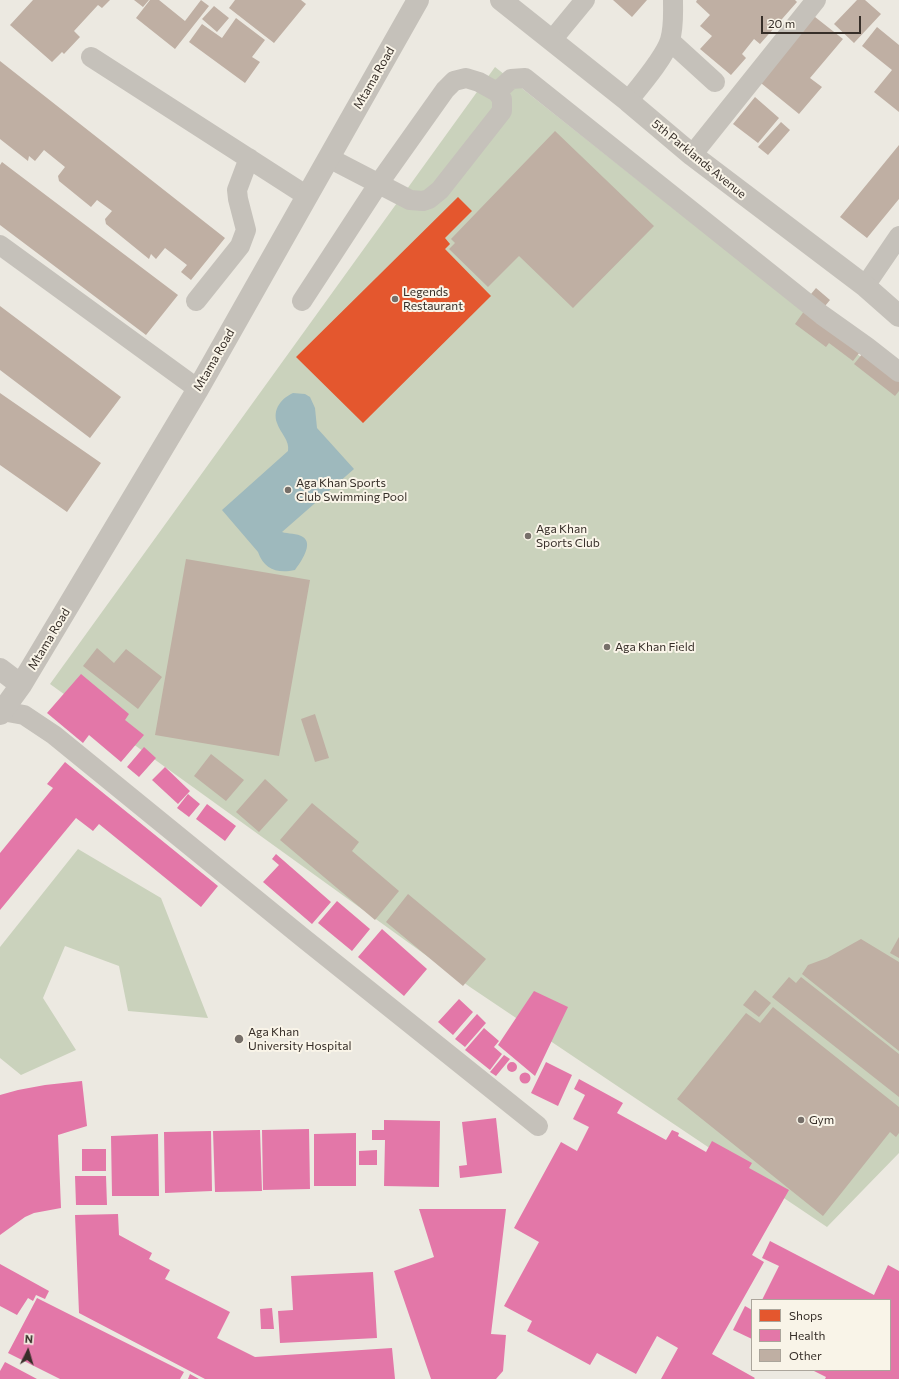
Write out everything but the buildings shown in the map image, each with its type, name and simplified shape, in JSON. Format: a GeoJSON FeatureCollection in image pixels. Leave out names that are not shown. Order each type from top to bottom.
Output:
{"type":"FeatureCollection","features":[{"type":"Feature","properties":{"kind":"street","name":"Mtama Road"},"geometry":{"type":"LineString","coordinates":[[1,713],[21,685],[198,389],[418,0]]}},
{"type":"Feature","properties":{"kind":"street","name":"5th Parklands Avenue"},"geometry":{"type":"LineString","coordinates":[[501,0],[628,101],[692,155],[865,286],[899,316]]}},
{"type":"Feature","properties":{"kind":"street"},"geometry":{"type":"LineString","coordinates":[[0,669],[21,685]]}},
{"type":"Feature","properties":{"kind":"lane"},"geometry":{"type":"LineString","coordinates":[[552,40],[585,0]]}},
{"type":"Feature","properties":{"kind":"lane"},"geometry":{"type":"LineString","coordinates":[[628,101],[663,54],[670,42],[674,24],[673,0]]}},
{"type":"Feature","properties":{"kind":"lane"},"geometry":{"type":"LineString","coordinates":[[692,155],[816,0]]}},
{"type":"Feature","properties":{"kind":"lane"},"geometry":{"type":"LineString","coordinates":[[670,42],[715,82]]}},
{"type":"Feature","properties":{"kind":"lane"},"geometry":{"type":"LineString","coordinates":[[91,57],[307,196]]}},
{"type":"Feature","properties":{"kind":"lane"},"geometry":{"type":"LineString","coordinates":[[302,301],[379,183],[445,90],[454,81],[466,78],[479,82],[497,92],[502,100],[502,111],[440,190],[424,201],[410,200],[379,183],[329,158]]}},
{"type":"Feature","properties":{"kind":"lane"},"geometry":{"type":"LineString","coordinates":[[497,92],[511,79],[525,78],[822,315],[899,372]]}},
{"type":"Feature","properties":{"kind":"lane"},"geometry":{"type":"LineString","coordinates":[[196,301],[240,246],[244,237],[246,230],[237,190],[249,158]]}},
{"type":"Feature","properties":{"kind":"lane"},"geometry":{"type":"LineString","coordinates":[[865,286],[899,236]]}},
{"type":"Feature","properties":{"kind":"lane"},"geometry":{"type":"LineString","coordinates":[[0,245],[198,389]]}},
{"type":"Feature","properties":{"kind":"lane"},"geometry":{"type":"LineString","coordinates":[[1,713],[24,715],[54,735],[289,927],[538,1126]]}},
{"type":"Feature","properties":{"kind":"green space","name":"Aga Khan Sports Club"},"geometry":{"type":"Polygon","coordinates":[[[495,67],[899,387],[899,1153],[827,1227],[470,987],[50,684],[495,67]]]}},
{"type":"Feature","properties":{"kind":"green space"},"geometry":{"type":"Polygon","coordinates":[[[78,849],[161,898],[208,1018],[128,1011],[119,966],[65,946],[43,998],[76,1050],[21,1075],[0,1058],[0,947],[78,849]]]}},
{"type":"Feature","properties":{"kind":"water","name":"Aga Khan Sports Club Swimming Pool"},"geometry":{"type":"Polygon","coordinates":[[[293,393],[305,394],[310,397],[315,408],[317,428],[354,469],[282,532],[303,537],[306,540],[307,549],[295,570],[277,571],[264,563],[258,552],[222,510],[288,451],[288,443],[278,427],[276,413],[282,401],[293,393]]]}},
{"type":"Feature","properties":{"kind":"place","name":"Legends Restaurant"},"geometry":{"type":"Point","coordinates":[395,299]}},
{"type":"Feature","properties":{"kind":"place","name":"Aga Khan Sports Club Swimming Pool"},"geometry":{"type":"Point","coordinates":[288,490]}},
{"type":"Feature","properties":{"kind":"place","name":"Aga Khan Sports Club"},"geometry":{"type":"Point","coordinates":[528,536]}},
{"type":"Feature","properties":{"kind":"place","name":"Aga Khan Field"},"geometry":{"type":"Point","coordinates":[607,647]}},
{"type":"Feature","properties":{"kind":"place","name":"Aga Khan University Hospital"},"geometry":{"type":"Point","coordinates":[239,1039]}},
{"type":"Feature","properties":{"kind":"place","name":"Gym"},"geometry":{"type":"Point","coordinates":[801,1120]}}]}
